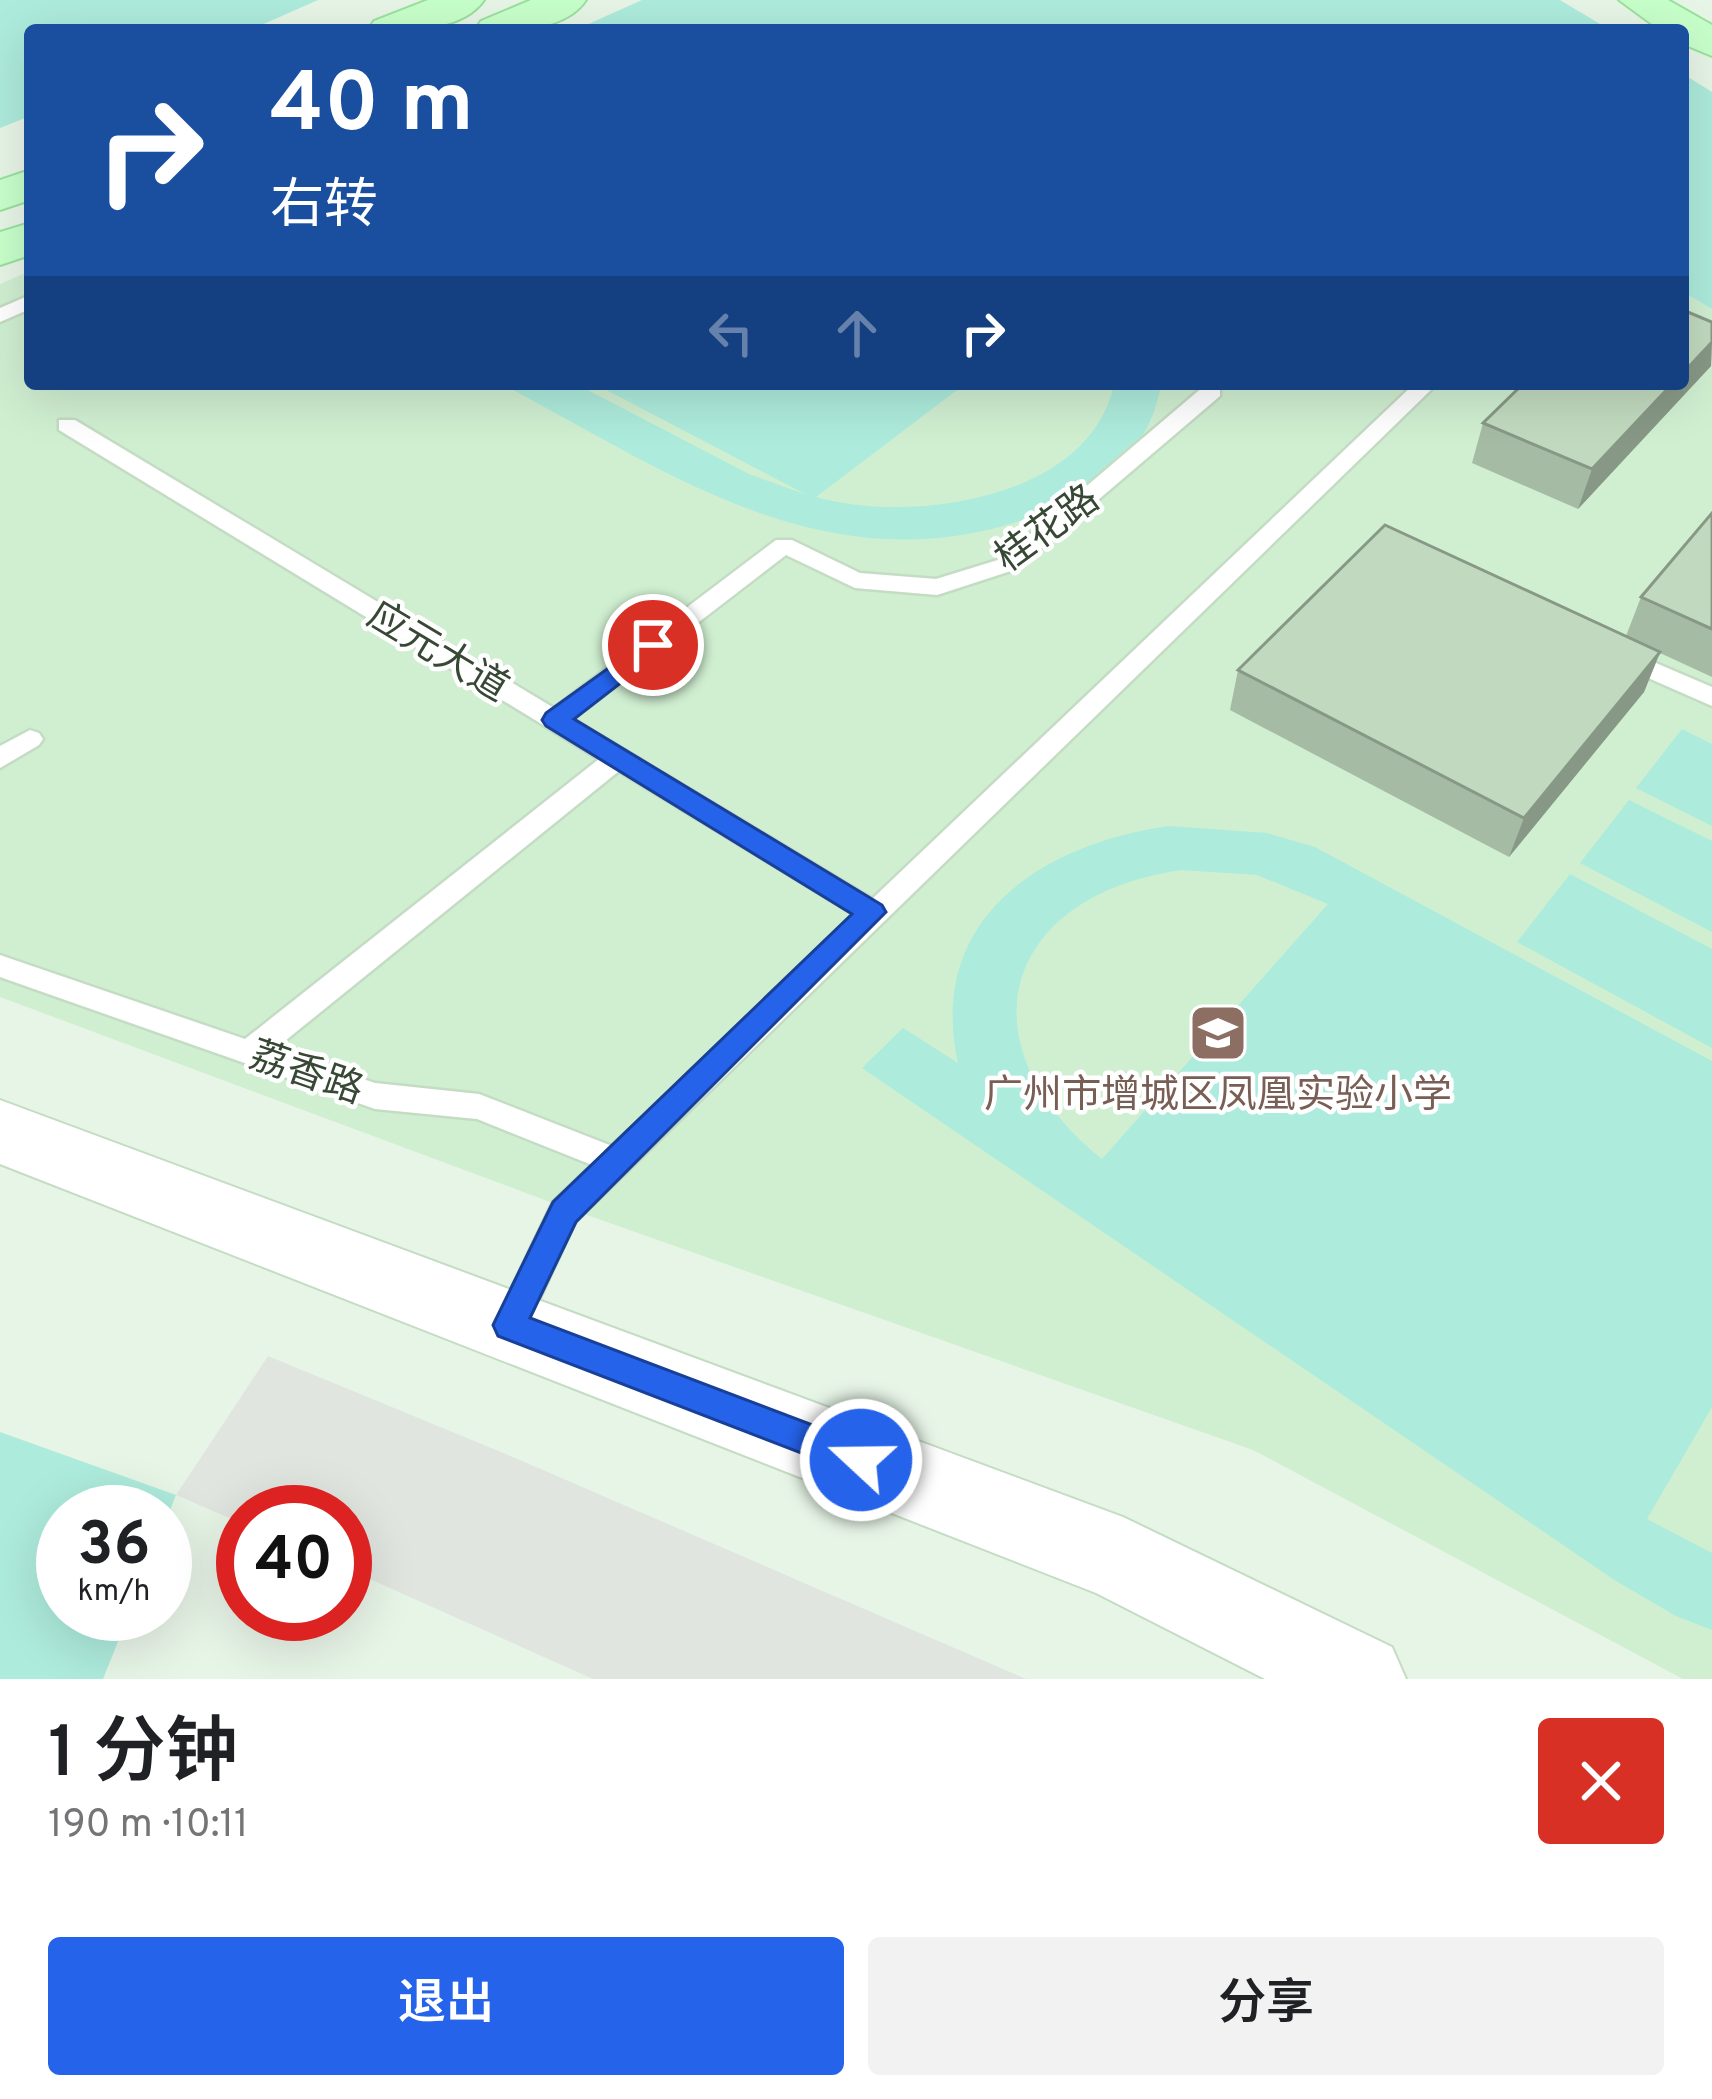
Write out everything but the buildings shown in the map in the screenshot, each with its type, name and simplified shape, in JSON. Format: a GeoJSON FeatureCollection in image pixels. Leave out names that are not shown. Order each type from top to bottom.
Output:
{"type":"FeatureCollection","features":[{"type":"Feature","properties":{"kind":"main road"},"geometry":{"type":"LineString","coordinates":[[404,24],[464,0]]}},
{"type":"Feature","properties":{"kind":"main road"},"geometry":{"type":"LineString","coordinates":[[510,24],[566,0]]}},
{"type":"Feature","properties":{"kind":"main road"},"geometry":{"type":"LineString","coordinates":[[1640,0],[1679,24]]}},
{"type":"Feature","properties":{"kind":"street"},"geometry":{"type":"LineString","coordinates":[[0,1131],[1124,1560],[1360,1679]]}},
{"type":"Feature","properties":{"kind":"lane"},"geometry":{"type":"LineString","coordinates":[[510,1325],[564,1212],[1420,390]]}},
{"type":"Feature","properties":{"kind":"lane","name":"桂花路"},"geometry":{"type":"LineString","coordinates":[[555,720],[784,545],[855,580],[875,582],[937,587],[1009,564],[1212,391]]}},
{"type":"Feature","properties":{"kind":"lane","name":"应元大道"},"geometry":{"type":"LineString","coordinates":[[67,425],[872,912]]}},
{"type":"Feature","properties":{"kind":"lane"},"geometry":{"type":"LineString","coordinates":[[1604,649],[1712,697]]}},
{"type":"Feature","properties":{"kind":"lane"},"geometry":{"type":"LineString","coordinates":[[0,759],[30,740]]}},
{"type":"Feature","properties":{"kind":"lane"},"geometry":{"type":"LineString","coordinates":[[250,1052],[618,758]]}},
{"type":"Feature","properties":{"kind":"lane","name":"荔香路"},"geometry":{"type":"LineString","coordinates":[[0,966],[374,1096],[479,1106],[617,1161]]}},
{"type":"Feature","properties":{"kind":"shaded area"},"geometry":{"type":"Polygon","coordinates":[[[0,0],[318,0],[264,24],[24,24],[24,118],[0,128],[0,0]]]}},
{"type":"Feature","properties":{"kind":"shaded area"},"geometry":{"type":"Polygon","coordinates":[[[642,0],[1560,0],[1600,24],[588,24],[642,0]]]}},
{"type":"Feature","properties":{"kind":"shaded area"},"geometry":{"type":"Polygon","coordinates":[[[1689,78],[1712,92],[1712,309],[1689,296],[1689,78]]]}},
{"type":"Feature","properties":{"kind":"shaded area"},"geometry":{"type":"Polygon","coordinates":[[[24,274],[24,390],[1689,390],[1689,296],[1712,309],[1712,1679],[1683,1679],[1253,1450],[550,1202],[0,997],[0,284],[24,274]]]}},
{"type":"Feature","properties":{"kind":"shaded area"},"geometry":{"type":"Polygon","coordinates":[[[513,390],[588,390],[749,474],[807,495],[606,390],[957,390],[816,497],[899,507],[946,504],[1034,478],[1071,454],[1098,423],[1112,390],[1160,390],[1148,426],[1108,475],[1052,509],[975,533],[902,540],[832,533],[765,515],[634,456],[513,390]]]}},
{"type":"Feature","properties":{"kind":"shaded area"},"geometry":{"type":"Polygon","coordinates":[[[1682,729],[1712,744],[1712,826],[1636,788],[1682,729]]]}},
{"type":"Feature","properties":{"kind":"shaded area"},"geometry":{"type":"Polygon","coordinates":[[[1629,800],[1712,841],[1712,932],[1580,863],[1629,800]]]}},
{"type":"Feature","properties":{"kind":"shaded area"},"geometry":{"type":"Polygon","coordinates":[[[1169,826],[1267,833],[1315,847],[1712,1061],[1712,1407],[1647,1519],[1712,1553],[1712,1630],[1676,1616],[1616,1581],[862,1068],[903,1028],[958,1063],[953,1012],[960,967],[977,929],[1004,897],[1038,871],[1122,835],[1169,826]],[[1181,870],[1120,885],[1073,910],[1039,943],[1021,981],[1017,1024],[1029,1069],[1057,1115],[1102,1159],[1328,904],[1257,875],[1181,870]]]}},
{"type":"Feature","properties":{"kind":"shaded area"},"geometry":{"type":"Polygon","coordinates":[[[1570,874],[1712,949],[1712,1048],[1517,942],[1570,874]]]}},
{"type":"Feature","properties":{"kind":"shaded area"},"geometry":{"type":"Polygon","coordinates":[[[268,1356],[1026,1679],[593,1679],[372,1580],[372,1485],[216,1485],[216,1512],[192,1502],[192,1485],[183,1485],[268,1356]]]}},
{"type":"Feature","properties":{"kind":"shaded area"},"geometry":{"type":"Polygon","coordinates":[[[0,1432],[148,1485],[36,1485],[36,1641],[118,1641],[103,1679],[0,1679],[0,1432]]]}},
{"type":"Feature","properties":{"kind":"place","name":"广州市增城区凤凰实验小学"},"geometry":{"type":"Point","coordinates":[1218,1033]}},
{"type":"Feature","properties":{"kind":"route"},"geometry":{"type":"LineString","coordinates":[[653,645],[555,720],[872,912],[564,1212],[510,1325],[861,1460]]}}]}
